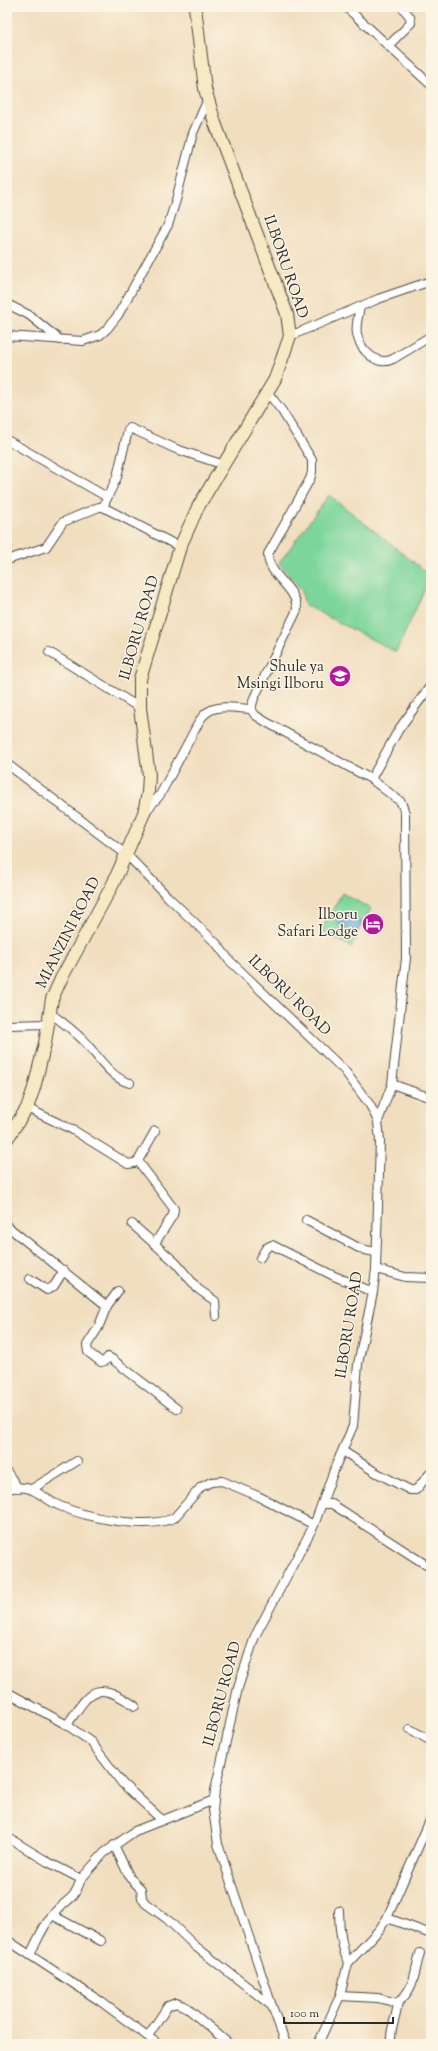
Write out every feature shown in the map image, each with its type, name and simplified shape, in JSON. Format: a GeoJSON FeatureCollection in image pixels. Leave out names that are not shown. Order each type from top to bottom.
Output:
{"type":"FeatureCollection","features":[{"type":"Feature","properties":{"kind":"street","name":"ILBORU ROAD"},"geometry":{"type":"LineString","coordinates":[[195,7],[202,67],[208,98],[233,171],[287,314],[290,336],[276,379],[198,507],[180,547],[140,679],[140,708],[149,775],[148,792],[144,813],[127,855],[217,944],[229,960],[344,1070],[362,1091],[378,1121],[380,1140],[375,1252],[376,1269],[373,1292],[358,1364],[353,1426],[314,1525],[269,1608],[253,1642],[238,1688],[215,1790],[213,1810],[218,1844],[286,2044]]}},
{"type":"Feature","properties":{"kind":"street"},"geometry":{"type":"LineString","coordinates":[[346,7],[431,85]]}},
{"type":"Feature","properties":{"kind":"street"},"geometry":{"type":"LineString","coordinates":[[388,46],[411,23],[410,17],[402,7]]}},
{"type":"Feature","properties":{"kind":"street"},"geometry":{"type":"LineString","coordinates":[[7,336],[83,341],[91,339],[107,329],[118,315],[172,214],[190,142],[208,98]]}},
{"type":"Feature","properties":{"kind":"street"},"geometry":{"type":"LineString","coordinates":[[290,336],[360,306],[431,281]]}},
{"type":"Feature","properties":{"kind":"street"},"geometry":{"type":"LineString","coordinates":[[7,304],[29,316],[60,340]]}},
{"type":"Feature","properties":{"kind":"street"},"geometry":{"type":"LineString","coordinates":[[360,306],[357,334],[368,355],[380,362],[387,362],[393,359],[431,336]]}},
{"type":"Feature","properties":{"kind":"street"},"geometry":{"type":"LineString","coordinates":[[268,393],[282,411],[312,460],[313,465],[310,479],[268,554],[268,562],[295,596],[297,610],[254,698],[251,709],[255,715],[266,722],[371,778],[401,802],[405,813],[406,958],[392,1084],[378,1121]]}},
{"type":"Feature","properties":{"kind":"street"},"geometry":{"type":"LineString","coordinates":[[103,507],[117,477],[128,430],[130,428],[176,449],[224,465]]}},
{"type":"Feature","properties":{"kind":"street"},"geometry":{"type":"LineString","coordinates":[[7,440],[107,497]]}},
{"type":"Feature","properties":{"kind":"street"},"geometry":{"type":"LineString","coordinates":[[7,560],[46,548],[63,522],[99,507],[103,507],[180,547]]}},
{"type":"Feature","properties":{"kind":"street"},"geometry":{"type":"LineString","coordinates":[[49,652],[140,708]]}},
{"type":"Feature","properties":{"kind":"street"},"geometry":{"type":"LineString","coordinates":[[371,778],[399,729],[431,685]]}},
{"type":"Feature","properties":{"kind":"street"},"geometry":{"type":"LineString","coordinates":[[144,813],[160,795],[200,720],[207,711],[218,708],[251,709]]}},
{"type":"Feature","properties":{"kind":"street"},"geometry":{"type":"LineString","coordinates":[[7,764],[127,855]]}},
{"type":"Feature","properties":{"kind":"street","name":"MIANZINI ROAD"},"geometry":{"type":"LineString","coordinates":[[7,1139],[27,1108],[40,1066],[52,999],[60,979],[127,855]]}},
{"type":"Feature","properties":{"kind":"street"},"geometry":{"type":"LineString","coordinates":[[7,1025],[49,1018],[84,1040],[97,1057],[120,1079],[130,1083]]}},
{"type":"Feature","properties":{"kind":"street"},"geometry":{"type":"LineString","coordinates":[[392,1084],[431,1098]]}},
{"type":"Feature","properties":{"kind":"street"},"geometry":{"type":"LineString","coordinates":[[27,1108],[73,1130],[128,1164],[134,1164],[138,1161],[155,1131]]}},
{"type":"Feature","properties":{"kind":"street"},"geometry":{"type":"LineString","coordinates":[[138,1161],[174,1209],[173,1215],[155,1244]]}},
{"type":"Feature","properties":{"kind":"street"},"geometry":{"type":"LineString","coordinates":[[306,1220],[360,1249],[375,1252]]}},
{"type":"Feature","properties":{"kind":"street"},"geometry":{"type":"LineString","coordinates":[[132,1224],[176,1263],[198,1289],[215,1301],[216,1316]]}},
{"type":"Feature","properties":{"kind":"street"},"geometry":{"type":"LineString","coordinates":[[7,1226],[64,1270],[107,1306]]}},
{"type":"Feature","properties":{"kind":"street"},"geometry":{"type":"LineString","coordinates":[[260,1258],[266,1248],[272,1245],[334,1276],[373,1292]]}},
{"type":"Feature","properties":{"kind":"street"},"geometry":{"type":"LineString","coordinates":[[376,1269],[405,1277],[431,1278]]}},
{"type":"Feature","properties":{"kind":"street"},"geometry":{"type":"LineString","coordinates":[[30,1279],[47,1290],[54,1286],[64,1270]]}},
{"type":"Feature","properties":{"kind":"street"},"geometry":{"type":"LineString","coordinates":[[118,1291],[107,1306],[98,1328],[87,1345],[88,1352],[101,1362],[108,1357],[112,1359],[177,1409]]}},
{"type":"Feature","properties":{"kind":"street"},"geometry":{"type":"LineString","coordinates":[[343,1451],[375,1472],[410,1490],[416,1490],[431,1472]]}},
{"type":"Feature","properties":{"kind":"street"},"geometry":{"type":"LineString","coordinates":[[32,1489],[77,1461]]}},
{"type":"Feature","properties":{"kind":"street"},"geometry":{"type":"LineString","coordinates":[[7,1472],[18,1488]]}},
{"type":"Feature","properties":{"kind":"street"},"geometry":{"type":"LineString","coordinates":[[7,1489],[32,1489],[59,1506],[84,1514],[117,1520],[148,1522],[169,1520],[174,1518],[201,1487],[211,1482],[222,1481],[258,1496],[314,1525]]}},
{"type":"Feature","properties":{"kind":"street"},"geometry":{"type":"LineString","coordinates":[[322,1504],[332,1504],[431,1568]]}},
{"type":"Feature","properties":{"kind":"street"},"geometry":{"type":"LineString","coordinates":[[67,1725],[86,1697],[95,1692],[102,1691],[113,1693],[135,1706]]}},
{"type":"Feature","properties":{"kind":"street"},"geometry":{"type":"LineString","coordinates":[[7,1692],[67,1725],[90,1742],[122,1783],[162,1820]]}},
{"type":"Feature","properties":{"kind":"street"},"geometry":{"type":"LineString","coordinates":[[410,1729],[431,1741]]}},
{"type":"Feature","properties":{"kind":"street"},"geometry":{"type":"LineString","coordinates":[[30,1955],[52,1915],[71,1900],[81,1879],[95,1862],[114,1845],[135,1831],[214,1800]]}},
{"type":"Feature","properties":{"kind":"street"},"geometry":{"type":"LineString","coordinates":[[318,2044],[340,1996],[348,1963],[379,1930],[387,1918],[431,1818]]}},
{"type":"Feature","properties":{"kind":"street"},"geometry":{"type":"LineString","coordinates":[[7,1837],[48,1862],[81,1879]]}},
{"type":"Feature","properties":{"kind":"street"},"geometry":{"type":"LineString","coordinates":[[114,1845],[130,1878],[141,1889],[142,1898],[145,1903],[167,1919],[195,1946],[272,2006]]}},
{"type":"Feature","properties":{"kind":"street"},"geometry":{"type":"LineString","coordinates":[[339,1911],[339,1933],[342,1949],[348,1963]]}},
{"type":"Feature","properties":{"kind":"street"},"geometry":{"type":"LineString","coordinates":[[52,1915],[101,1941]]}},
{"type":"Feature","properties":{"kind":"street"},"geometry":{"type":"LineString","coordinates":[[387,1918],[431,1934]]}},
{"type":"Feature","properties":{"kind":"street"},"geometry":{"type":"LineString","coordinates":[[7,1940],[118,2013],[158,2044]]}},
{"type":"Feature","properties":{"kind":"street"},"geometry":{"type":"LineString","coordinates":[[396,2003],[405,1996],[411,1988],[420,1953]]}},
{"type":"Feature","properties":{"kind":"street"},"geometry":{"type":"LineString","coordinates":[[340,1996],[378,1998],[396,2003]]}},
{"type":"Feature","properties":{"kind":"street"},"geometry":{"type":"LineString","coordinates":[[148,2036],[168,2006],[176,2003],[186,2007],[228,2043]]}},
{"type":"Feature","properties":{"kind":"street"},"geometry":{"type":"LineString","coordinates":[[391,2044],[389,2034],[397,2010],[396,2003]]}},
{"type":"Feature","properties":{"kind":"green space"},"geometry":{"type":"Polygon","coordinates":[[[329,495],[431,576],[396,652],[305,605],[301,589],[279,563],[329,495]]]}},
{"type":"Feature","properties":{"kind":"green space"},"geometry":{"type":"Polygon","coordinates":[[[342,893],[371,909],[355,936],[357,938],[351,947],[321,930],[342,893]]]}},
{"type":"Feature","properties":{"kind":"water"},"geometry":{"type":"Polygon","coordinates":[[[344,913],[362,923],[355,934],[338,924],[344,913]]]}},
{"type":"Feature","properties":{"kind":"place","name":"Shule ya Msingi Ilboru"},"geometry":{"type":"Point","coordinates":[340,676]}},
{"type":"Feature","properties":{"kind":"place","name":"Ilboru Safari Lodge"},"geometry":{"type":"Point","coordinates":[373,924]}}]}
